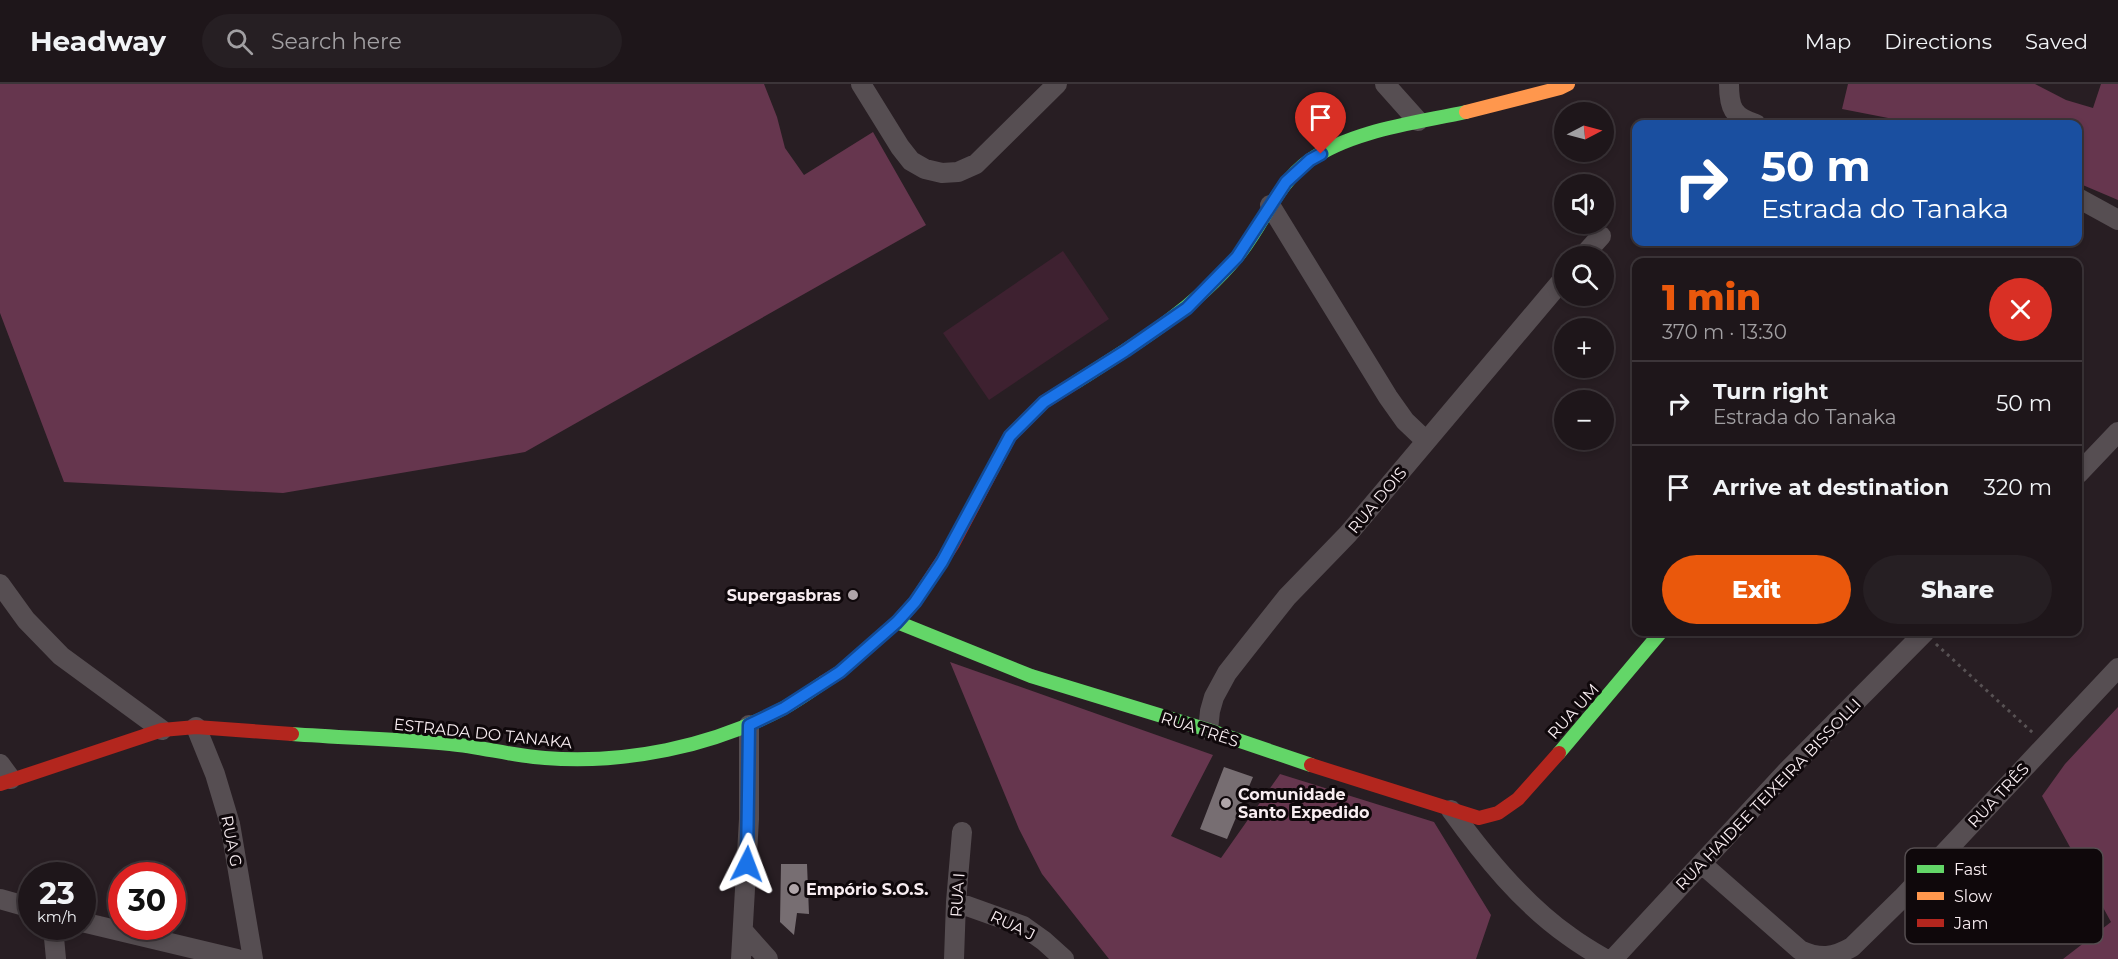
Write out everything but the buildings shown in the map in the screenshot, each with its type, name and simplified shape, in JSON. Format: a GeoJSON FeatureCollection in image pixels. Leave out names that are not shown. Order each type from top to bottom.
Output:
{"type":"FeatureCollection","features":[{"type":"Feature","properties":{"kind":"street"},"geometry":{"type":"LineString","coordinates":[[861,84],[911,161],[925,169],[942,173],[958,172],[976,164],[1057,84]]}},
{"type":"Feature","properties":{"kind":"street"},"geometry":{"type":"LineString","coordinates":[[1385,84],[1418,121]]}},
{"type":"Feature","properties":{"kind":"street","name":"ESTRADA DO TANAKA"},"geometry":{"type":"LineString","coordinates":[[4,776],[162,730],[196,727],[409,740],[479,747],[542,758],[580,760],[622,758],[656,751],[709,740],[749,725],[784,708],[832,678],[897,622],[915,602],[942,562],[1010,436],[1044,402],[1125,351],[1187,308],[1237,257],[1286,182],[1310,160],[1332,148],[1372,132],[1517,99],[1568,84]]}},
{"type":"Feature","properties":{"kind":"street"},"geometry":{"type":"LineString","coordinates":[[1729,84],[1729,97],[1735,114],[1743,120]]}},
{"type":"Feature","properties":{"kind":"street"},"geometry":{"type":"LineString","coordinates":[[2082,200],[2118,220]]}},
{"type":"Feature","properties":{"kind":"street"},"geometry":{"type":"LineString","coordinates":[[1270,205],[1388,397],[1405,421],[1426,441]]}},
{"type":"Feature","properties":{"kind":"street"},"geometry":{"type":"LineString","coordinates":[[1592,246],[1601,236]]}},
{"type":"Feature","properties":{"kind":"street","name":"RUA DOIS"},"geometry":{"type":"LineString","coordinates":[[1208,730],[1214,697],[1227,673],[1287,597],[1348,534],[1554,290]]}},
{"type":"Feature","properties":{"kind":"street"},"geometry":{"type":"LineString","coordinates":[[2082,470],[2118,432]]}},
{"type":"Feature","properties":{"kind":"street"},"geometry":{"type":"LineString","coordinates":[[0,584],[26,620],[61,656],[162,730]]}},
{"type":"Feature","properties":{"kind":"street","name":"RUA TRÊS"},"geometry":{"type":"LineString","coordinates":[[897,622],[1031,676],[1208,730],[1451,810],[1485,818],[1505,809]]}},
{"type":"Feature","properties":{"kind":"street","name":"RUA UM"},"geometry":{"type":"LineString","coordinates":[[1505,809],[1518,798],[1603,702],[1658,636]]}},
{"type":"Feature","properties":{"kind":"street","name":"RUA HAIDEE TEIXEIRA BISSOLLI"},"geometry":{"type":"LineString","coordinates":[[1613,959],[1787,771],[1921,636]]}},
{"type":"Feature","properties":{"kind":"street","name":"RUA TRÊS"},"geometry":{"type":"LineString","coordinates":[[1949,848],[2118,668]]}},
{"type":"Feature","properties":{"kind":"street"},"geometry":{"type":"LineString","coordinates":[[741,959],[749,819],[749,725]]}},
{"type":"Feature","properties":{"kind":"street","name":"RUA G"},"geometry":{"type":"LineString","coordinates":[[196,727],[215,774],[230,824],[253,959]]}},
{"type":"Feature","properties":{"kind":"street"},"geometry":{"type":"LineString","coordinates":[[1451,810],[1470,837],[1504,876],[1545,917],[1569,936],[1605,959]]}},
{"type":"Feature","properties":{"kind":"street","name":"RUA I"},"geometry":{"type":"LineString","coordinates":[[954,959],[962,832]]}},
{"type":"Feature","properties":{"kind":"street"},"geometry":{"type":"LineString","coordinates":[[1702,864],[1800,950],[1817,958]]}},
{"type":"Feature","properties":{"kind":"street","name":"RUA TRÊS"},"geometry":{"type":"LineString","coordinates":[[1817,958],[1852,947],[1905,895]]}},
{"type":"Feature","properties":{"kind":"street"},"geometry":{"type":"LineString","coordinates":[[0,899],[18,904]]}},
{"type":"Feature","properties":{"kind":"street","name":"RUA J"},"geometry":{"type":"LineString","coordinates":[[956,902],[1023,926],[1064,959]]}},
{"type":"Feature","properties":{"kind":"street"},"geometry":{"type":"LineString","coordinates":[[96,925],[237,959]]}},
{"type":"Feature","properties":{"kind":"street"},"geometry":{"type":"LineString","coordinates":[[744,932],[768,959]]}},
{"type":"Feature","properties":{"kind":"street"},"geometry":{"type":"LineString","coordinates":[[54,940],[56,959]]}},
{"type":"Feature","properties":{"kind":"path"},"geometry":{"type":"LineString","coordinates":[[1929,636],[2046,744]]}},
{"type":"Feature","properties":{"kind":"shaded area"},"geometry":{"type":"Polygon","coordinates":[[[0,84],[764,84],[777,117],[785,148],[804,175],[873,132],[926,225],[525,452],[283,493],[64,482],[0,313],[0,84]]]}},
{"type":"Feature","properties":{"kind":"shaded area"},"geometry":{"type":"Polygon","coordinates":[[[1848,84],[2035,84],[2066,100],[2093,108],[2101,84],[2118,84],[2118,200],[2082,185],[2082,120],[1898,120],[1842,109],[1848,84]]]}},
{"type":"Feature","properties":{"kind":"shaded area"},"geometry":{"type":"Polygon","coordinates":[[[1063,251],[1109,319],[989,400],[943,333],[1063,251]]]}},
{"type":"Feature","properties":{"kind":"shaded area"},"geometry":{"type":"Polygon","coordinates":[[[950,662],[1213,755],[1171,836],[1221,858],[1280,774],[1434,822],[1491,915],[1476,959],[1109,959],[1042,874],[1019,829],[950,662]]]}},
{"type":"Feature","properties":{"kind":"shaded area"},"geometry":{"type":"Polygon","coordinates":[[[2118,707],[2118,959],[2063,959],[2082,944],[2103,944],[2103,928],[2111,922],[2103,907],[2103,848],[2070,848],[2042,796],[2065,764],[2118,707]]]}},
{"type":"Feature","properties":{"kind":"traffic: fast"},"geometry":{"type":"LineString","coordinates":[[1076,382],[1161,326],[1220,276],[1246,245],[1288,181],[1310,160],[1345,141],[1385,129],[1466,112]]}},
{"type":"Feature","properties":{"kind":"traffic: fast"},"geometry":{"type":"LineString","coordinates":[[897,622],[1031,676],[1208,730],[1311,765]]}},
{"type":"Feature","properties":{"kind":"traffic: fast"},"geometry":{"type":"LineString","coordinates":[[1559,753],[1658,636]]}},
{"type":"Feature","properties":{"kind":"traffic: fast"},"geometry":{"type":"LineString","coordinates":[[292,734],[450,744],[545,758],[606,758],[637,755],[697,743],[726,734],[782,709],[824,682]]}},
{"type":"Feature","properties":{"kind":"traffic: slow"},"geometry":{"type":"LineString","coordinates":[[1466,112],[1568,84]]}},
{"type":"Feature","properties":{"kind":"traffic: jam"},"geometry":{"type":"LineString","coordinates":[[824,682],[840,672],[897,622],[915,602],[953,544],[1010,436],[1044,402],[1076,382]]}},
{"type":"Feature","properties":{"kind":"traffic: jam"},"geometry":{"type":"LineString","coordinates":[[0,784],[162,730],[196,727],[292,734]]}},
{"type":"Feature","properties":{"kind":"traffic: jam"},"geometry":{"type":"LineString","coordinates":[[1311,765],[1479,818],[1498,813],[1518,799],[1559,753]]}},
{"type":"Feature","properties":{"kind":"place","name":"Supergasbras"},"geometry":{"type":"Point","coordinates":[853,595]}},
{"type":"Feature","properties":{"kind":"place","name":"Comunidade Santo Expedido"},"geometry":{"type":"Point","coordinates":[1226,803]}},
{"type":"Feature","properties":{"kind":"place","name":"Empório S.O.S."},"geometry":{"type":"Point","coordinates":[794,889]}},
{"type":"Feature","properties":{"kind":"route"},"geometry":{"type":"LineString","coordinates":[[747,864],[749,725],[784,708],[840,672],[897,622],[915,602],[953,544],[1010,436],[1044,402],[1125,351],[1187,308],[1237,257],[1286,182],[1310,160],[1321,154]]}}]}
